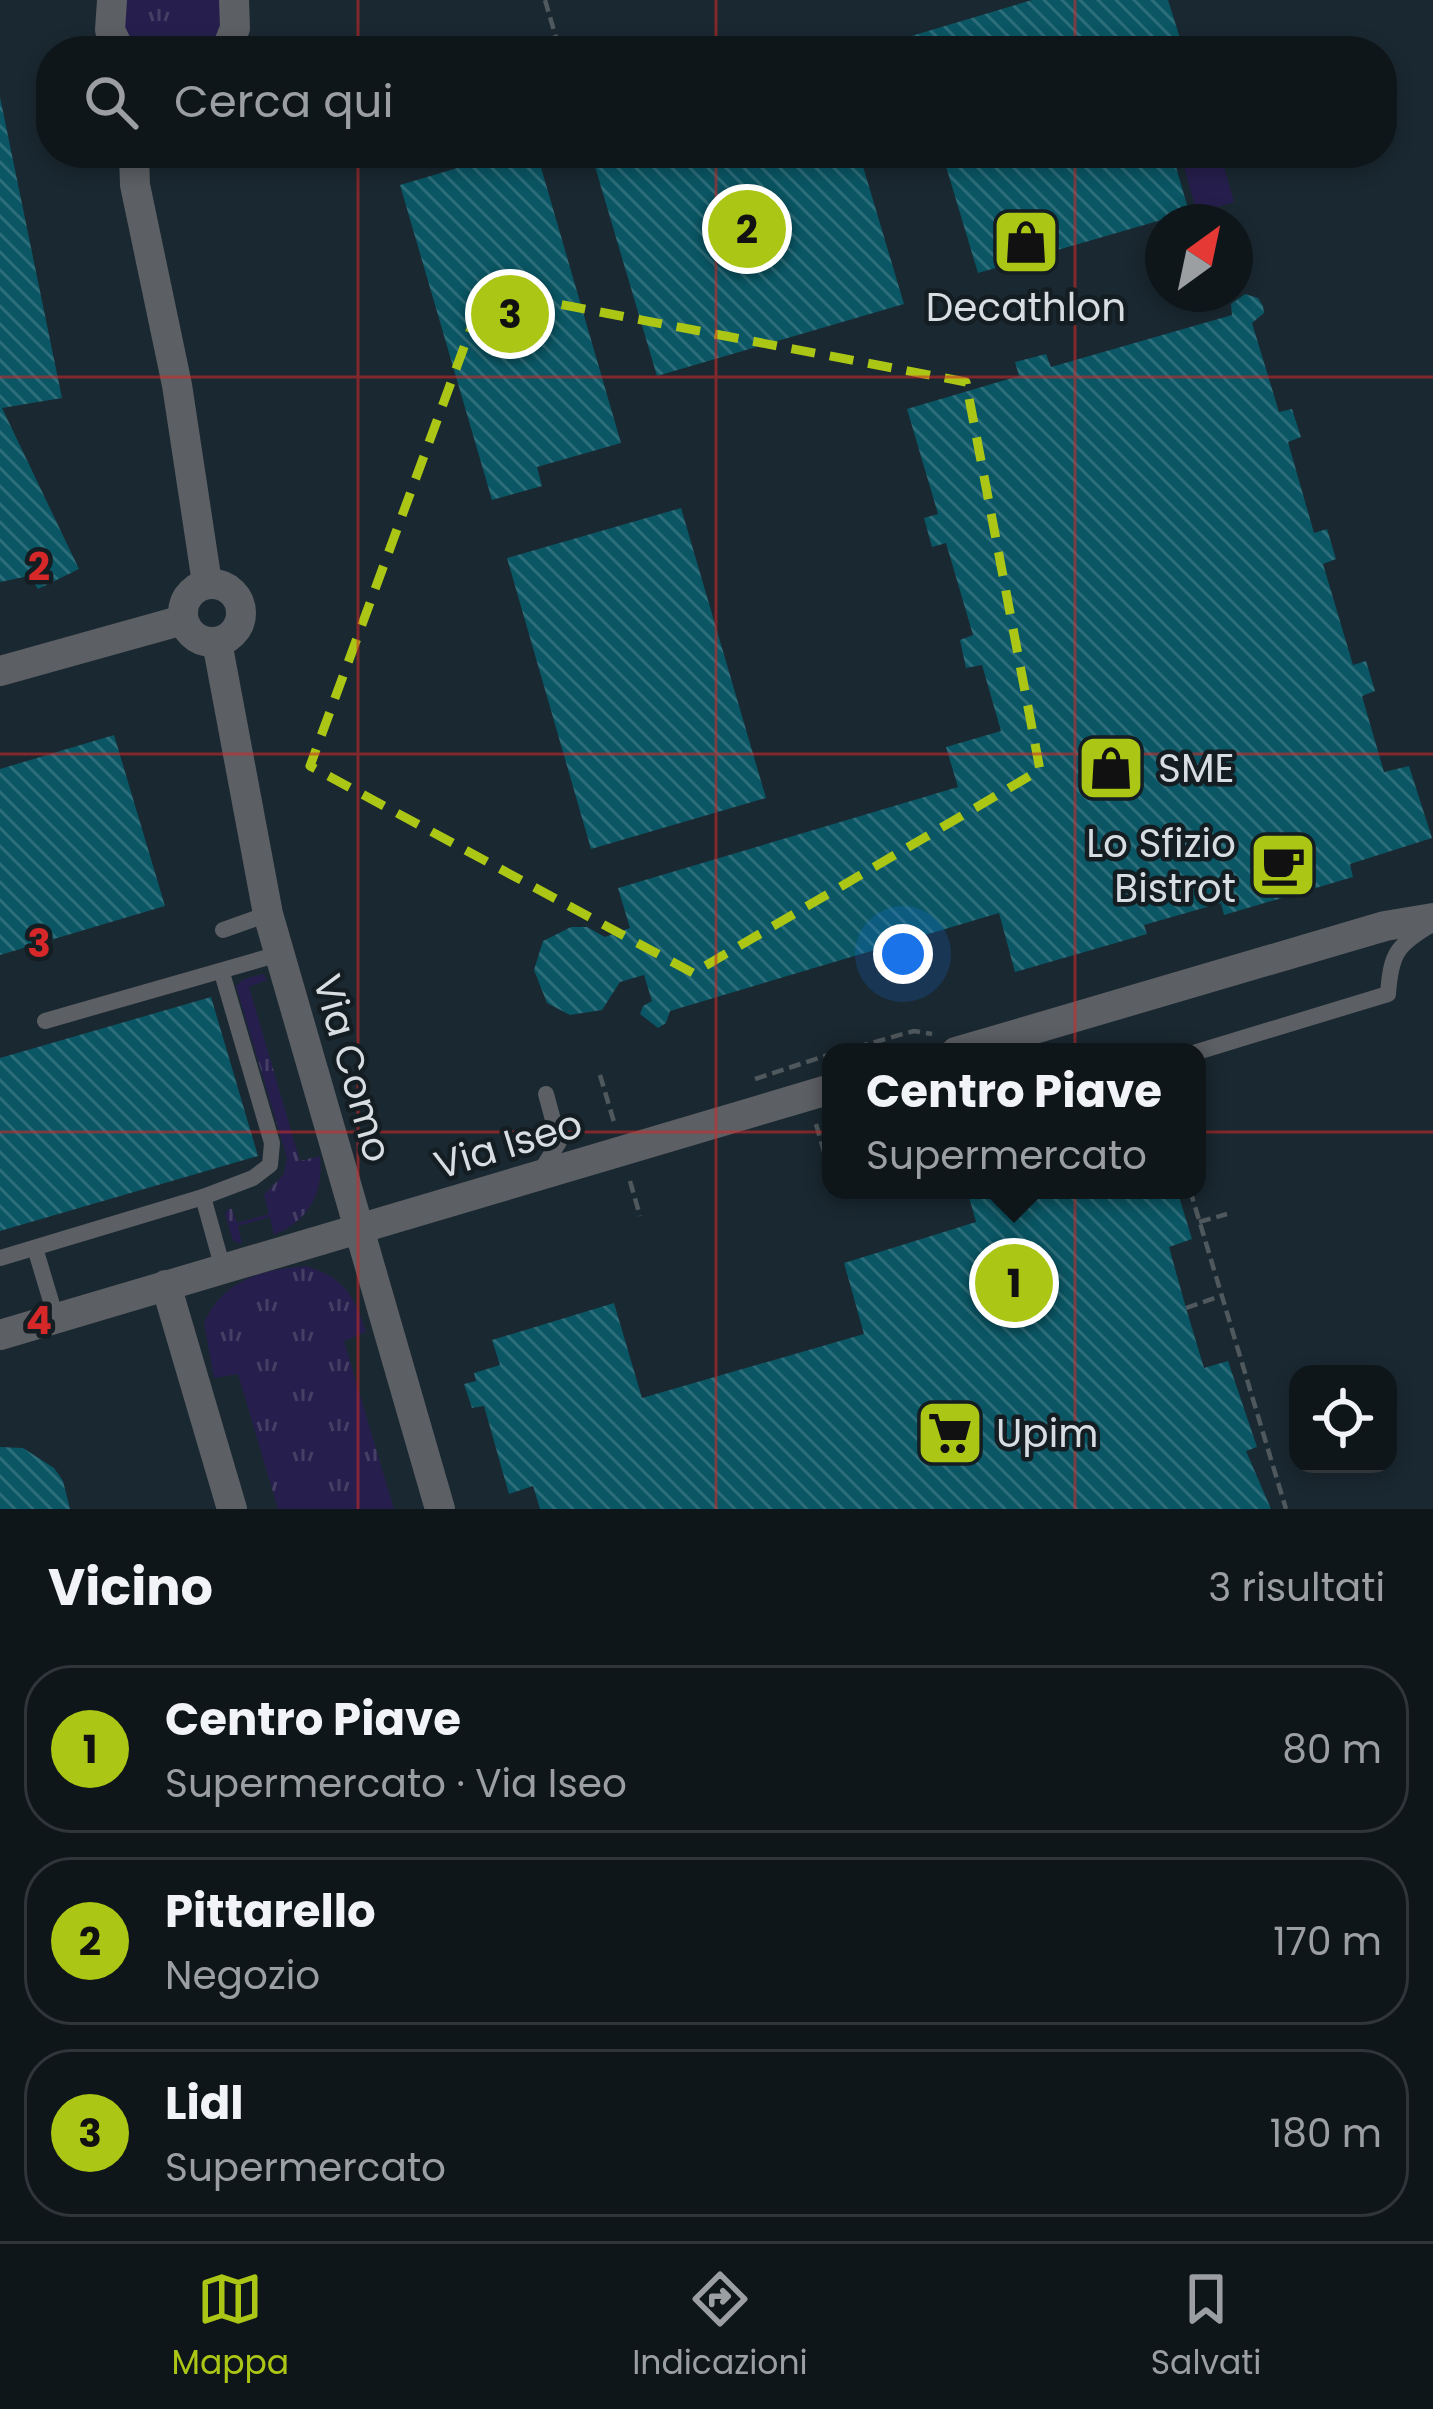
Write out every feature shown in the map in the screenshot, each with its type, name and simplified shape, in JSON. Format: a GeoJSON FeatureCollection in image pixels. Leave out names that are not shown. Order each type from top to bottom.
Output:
{"type":"FeatureCollection","features":[{"type":"Feature","properties":{"kind":"street"},"geometry":{"type":"LineString","coordinates":[[110,2],[112,36]]}},
{"type":"Feature","properties":{"kind":"street"},"geometry":{"type":"LineString","coordinates":[[231,36],[240,7]]}},
{"type":"Feature","properties":{"kind":"street"},"geometry":{"type":"LineString","coordinates":[[135,168],[177,385],[207,584]]}},
{"type":"Feature","properties":{"kind":"street"},"geometry":{"type":"LineString","coordinates":[[207,584],[230,589],[241,607],[237,628],[217,642],[200,640],[183,620],[187,596],[207,584]]}},
{"type":"Feature","properties":{"kind":"street"},"geometry":{"type":"LineString","coordinates":[[0,671],[183,620]]}},
{"type":"Feature","properties":{"kind":"street","name":"Via Como"},"geometry":{"type":"LineString","coordinates":[[217,642],[268,914],[440,1509]]}},
{"type":"Feature","properties":{"kind":"street"},"geometry":{"type":"LineString","coordinates":[[987,1043],[1385,926],[1433,921]]}},
{"type":"Feature","properties":{"kind":"street","name":"Via Iseo"},"geometry":{"type":"LineString","coordinates":[[0,1335],[822,1092]]}},
{"type":"Feature","properties":{"kind":"street"},"geometry":{"type":"LineString","coordinates":[[166,1285],[232,1509]]}},
{"type":"Feature","properties":{"kind":"lane"},"geometry":{"type":"LineString","coordinates":[[223,931],[268,914]]}},
{"type":"Feature","properties":{"kind":"lane"},"geometry":{"type":"LineString","coordinates":[[1206,1049],[1388,994],[1390,960],[1433,921]]}},
{"type":"Feature","properties":{"kind":"lane"},"geometry":{"type":"LineString","coordinates":[[45,1021],[279,954]]}},
{"type":"Feature","properties":{"kind":"lane"},"geometry":{"type":"LineString","coordinates":[[0,1258],[203,1197],[253,1178],[270,1165],[274,1154],[222,973]]}},
{"type":"Feature","properties":{"kind":"lane"},"geometry":{"type":"LineString","coordinates":[[537,1176],[560,1142],[546,1094]]}},
{"type":"Feature","properties":{"kind":"lane"},"geometry":{"type":"LineString","coordinates":[[203,1197],[223,1269]]}},
{"type":"Feature","properties":{"kind":"lane"},"geometry":{"type":"LineString","coordinates":[[35,1248],[56,1318]]}},
{"type":"Feature","properties":{"kind":"path"},"geometry":{"type":"LineString","coordinates":[[545,0],[556,36]]}},
{"type":"Feature","properties":{"kind":"path"},"geometry":{"type":"LineString","coordinates":[[746,1090],[759,1075],[822,1057]]}},
{"type":"Feature","properties":{"kind":"path"},"geometry":{"type":"LineString","coordinates":[[600,1076],[615,1126]]}},
{"type":"Feature","properties":{"kind":"path"},"geometry":{"type":"LineString","coordinates":[[814,1119],[822,1145]]}},
{"type":"Feature","properties":{"kind":"path"},"geometry":{"type":"LineString","coordinates":[[1193,1199],[1286,1509]]}},
{"type":"Feature","properties":{"kind":"path"},"geometry":{"type":"LineString","coordinates":[[1199,1222],[1227,1214]]}},
{"type":"Feature","properties":{"kind":"path"},"geometry":{"type":"LineString","coordinates":[[1186,1308],[1221,1296]]}},
{"type":"Feature","properties":{"kind":"highlighted area"},"geometry":{"type":"Polygon","coordinates":[[[485,290],[966,382],[1040,770],[693,973],[310,766],[485,290]]]}},
{"type":"Feature","properties":{"kind":"shaded area"},"geometry":{"type":"Polygon","coordinates":[[[0,0],[1433,0],[1433,1509],[0,1509],[0,0]]]}},
{"type":"Feature","properties":{"kind":"green space"},"geometry":{"type":"Polygon","coordinates":[[[125,0],[222,0],[224,17],[216,36],[128,36],[122,24],[125,0]]]}},
{"type":"Feature","properties":{"kind":"green space"},"geometry":{"type":"Polygon","coordinates":[[[1184,168],[1224,168],[1234,202],[1194,204],[1184,168]]]}},
{"type":"Feature","properties":{"kind":"green space"},"geometry":{"type":"Polygon","coordinates":[[[263,974],[267,980],[249,987],[300,1161],[320,1156],[321,1170],[312,1204],[297,1222],[274,1235],[270,1217],[238,1226],[242,1244],[233,1241],[225,1213],[231,1207],[237,1223],[269,1214],[264,1195],[284,1174],[287,1158],[236,986],[263,974]]]}},
{"type":"Feature","properties":{"kind":"green space"},"geometry":{"type":"Polygon","coordinates":[[[305,1266],[338,1282],[362,1319],[366,1332],[344,1341],[394,1509],[278,1509],[238,1374],[214,1378],[204,1323],[212,1308],[245,1280],[305,1266]]]}},
{"type":"Feature","properties":{"kind":"building"},"geometry":{"type":"Polygon","coordinates":[[[1032,0],[1168,0],[1179,36],[952,36],[911,36],[1032,0]]]}},
{"type":"Feature","properties":{"kind":"building"},"geometry":{"type":"Polygon","coordinates":[[[0,97],[62,398],[2,408],[79,569],[38,589],[29,576],[0,582],[0,97]]]}},
{"type":"Feature","properties":{"kind":"building"},"geometry":{"type":"Polygon","coordinates":[[[457,168],[541,168],[621,443],[537,467],[542,486],[492,500],[400,185],[457,168]]]}},
{"type":"Feature","properties":{"kind":"building"},"geometry":{"type":"Polygon","coordinates":[[[595,168],[863,168],[904,304],[657,376],[595,168]]]}},
{"type":"Feature","properties":{"kind":"building","name":"Decathlon"},"geometry":{"type":"Polygon","coordinates":[[[946,168],[1176,168],[1187,204],[1145,204],[1145,225],[978,273],[946,168]]]}},
{"type":"Feature","properties":{"kind":"building"},"geometry":{"type":"Polygon","coordinates":[[[1253,296],[1263,306],[1264,313],[1252,323],[1279,412],[1292,409],[1301,437],[1288,442],[1314,533],[1327,529],[1336,559],[1323,564],[1353,665],[1366,661],[1375,691],[1362,696],[1384,772],[1409,766],[1432,838],[1350,864],[1353,877],[1224,915],[1221,903],[1144,925],[1147,934],[1015,972],[999,913],[670,1011],[666,1023],[658,1028],[640,1014],[652,1001],[644,975],[620,982],[602,1010],[570,1015],[547,1003],[534,970],[543,941],[571,927],[587,927],[605,937],[630,928],[618,888],[958,787],[946,747],[1001,731],[982,665],[966,668],[960,640],[973,635],[946,543],[932,547],[924,518],[938,514],[907,409],[1019,376],[1015,362],[1046,354],[1051,367],[1253,312],[1253,296]]]}},
{"type":"Feature","properties":{"kind":"building"},"geometry":{"type":"Polygon","coordinates":[[[681,508],[766,798],[591,849],[507,558],[681,508]]]}},
{"type":"Feature","properties":{"kind":"building"},"geometry":{"type":"Polygon","coordinates":[[[114,735],[165,906],[0,955],[0,769],[114,735]]]}},
{"type":"Feature","properties":{"kind":"building"},"geometry":{"type":"Polygon","coordinates":[[[211,997],[258,1156],[0,1231],[0,1058],[211,997]]]}},
{"type":"Feature","properties":{"kind":"building"},"geometry":{"type":"Polygon","coordinates":[[[970,1199],[1180,1199],[1192,1239],[1169,1247],[1186,1308],[1204,1368],[1228,1361],[1257,1447],[1246,1451],[1271,1509],[540,1509],[533,1486],[509,1494],[484,1406],[472,1408],[464,1384],[476,1381],[474,1373],[500,1365],[492,1340],[614,1303],[642,1398],[864,1334],[844,1263],[976,1222],[970,1199]]]}},
{"type":"Feature","properties":{"kind":"building"},"geometry":{"type":"Polygon","coordinates":[[[0,1447],[23,1448],[54,1468],[63,1481],[70,1509],[0,1509],[0,1447]]]}},
{"type":"Feature","properties":{"kind":"place","name":"Pittarello"},"geometry":{"type":"Point","coordinates":[747,229]}},
{"type":"Feature","properties":{"kind":"place","name":"Decathlon"},"geometry":{"type":"Point","coordinates":[1026,242]}},
{"type":"Feature","properties":{"kind":"place","name":"Lidl"},"geometry":{"type":"Point","coordinates":[510,314]}},
{"type":"Feature","properties":{"kind":"place","name":"SME"},"geometry":{"type":"Point","coordinates":[1111,768]}},
{"type":"Feature","properties":{"kind":"place","name":"Lo Sfizio Bistrot"},"geometry":{"type":"Point","coordinates":[1283,865]}},
{"type":"Feature","properties":{"kind":"place","name":"Centro Piave"},"geometry":{"type":"Point","coordinates":[1014,1283]}},
{"type":"Feature","properties":{"kind":"place","name":"Upim"},"geometry":{"type":"Point","coordinates":[950,1433]}}]}
